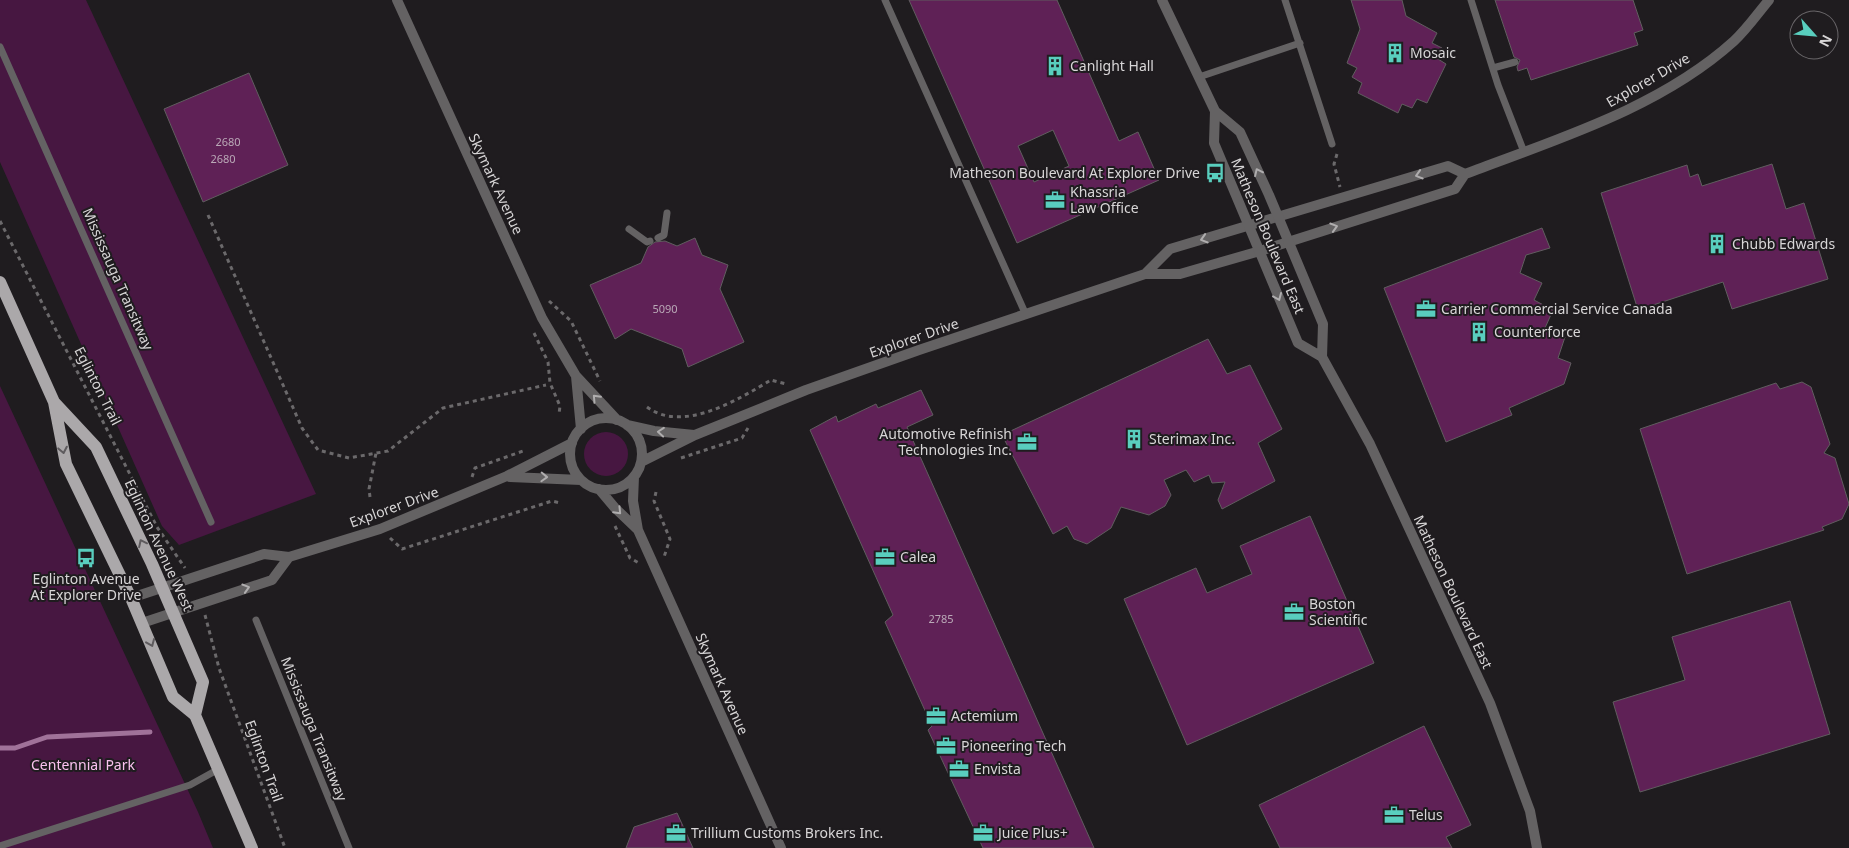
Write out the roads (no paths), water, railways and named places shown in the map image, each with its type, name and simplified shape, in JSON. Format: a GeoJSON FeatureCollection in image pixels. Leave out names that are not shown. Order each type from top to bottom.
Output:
{"type":"FeatureCollection","features":[{"type":"Feature","properties":{"kind":"main road","name":"Eglinton Avenue West"},"geometry":{"type":"LineString","coordinates":[[0,282],[54,402],[66,464],[131,598],[173,697],[194,715],[252,848]]}},
{"type":"Feature","properties":{"kind":"main road","name":"Eglinton Avenue West"},"geometry":{"type":"LineString","coordinates":[[54,402],[96,447],[173,611],[203,682],[194,715]]}},
{"type":"Feature","properties":{"kind":"street","name":"Skymark Avenue"},"geometry":{"type":"LineString","coordinates":[[397,0],[542,318],[576,376],[616,420]]}},
{"type":"Feature","properties":{"kind":"street","name":"Matheson Boulevard East"},"geometry":{"type":"LineString","coordinates":[[1162,0],[1215,111],[1240,132],[1323,324],[1322,357],[1370,444],[1490,703],[1530,811],[1537,848]]}},
{"type":"Feature","properties":{"kind":"street","name":"Explorer Drive"},"geometry":{"type":"LineString","coordinates":[[641,462],[695,435],[806,390],[1145,274],[1180,274],[1260,252],[1455,189],[1465,174],[1626,112],[1685,77],[1735,40],[1769,0]]}},
{"type":"Feature","properties":{"kind":"street","name":"Matheson Boulevard East"},"geometry":{"type":"LineString","coordinates":[[1215,111],[1214,143],[1298,343],[1322,357]]}},
{"type":"Feature","properties":{"kind":"street","name":"Explorer Drive"},"geometry":{"type":"LineString","coordinates":[[1145,274],[1170,249],[1448,166],[1465,174]]}},
{"type":"Feature","properties":{"kind":"street","name":"Skymark Avenue"},"geometry":{"type":"LineString","coordinates":[[576,376],[581,429]]}},
{"type":"Feature","properties":{"kind":"street"},"geometry":{"type":"LineString","coordinates":[[598,419],[616,420],[627,425],[639,440],[641,462],[634,477],[618,488],[599,489],[581,480],[572,464],[572,443],[581,429],[598,419]]}},
{"type":"Feature","properties":{"kind":"street","name":"Explorer Drive"},"geometry":{"type":"LineString","coordinates":[[627,425],[654,431],[695,435]]}},
{"type":"Feature","properties":{"kind":"street","name":"Explorer Drive"},"geometry":{"type":"LineString","coordinates":[[131,598],[264,554],[289,557],[380,528],[465,495],[572,443]]}},
{"type":"Feature","properties":{"kind":"street","name":"Explorer Drive"},"geometry":{"type":"LineString","coordinates":[[507,476],[581,480]]}},
{"type":"Feature","properties":{"kind":"street","name":"Skymark Avenue"},"geometry":{"type":"LineString","coordinates":[[634,477],[634,501],[638,530],[781,848]]}},
{"type":"Feature","properties":{"kind":"street","name":"Skymark Avenue"},"geometry":{"type":"LineString","coordinates":[[599,489],[615,508],[638,530]]}},
{"type":"Feature","properties":{"kind":"street"},"geometry":{"type":"LineString","coordinates":[[142,623],[173,611],[272,580],[289,557]]}},
{"type":"Feature","properties":{"kind":"lane"},"geometry":{"type":"LineString","coordinates":[[885,0],[1026,315]]}},
{"type":"Feature","properties":{"kind":"lane"},"geometry":{"type":"LineString","coordinates":[[1285,0],[1332,144]]}},
{"type":"Feature","properties":{"kind":"lane"},"geometry":{"type":"LineString","coordinates":[[1471,0],[1493,68],[1524,152]]}},
{"type":"Feature","properties":{"kind":"lane"},"geometry":{"type":"LineString","coordinates":[[1199,77],[1300,43]]}},
{"type":"Feature","properties":{"kind":"lane","name":"Mississauga Transitway"},"geometry":{"type":"LineString","coordinates":[[0,46],[211,522]]}},
{"type":"Feature","properties":{"kind":"lane"},"geometry":{"type":"LineString","coordinates":[[1493,68],[1515,62]]}},
{"type":"Feature","properties":{"kind":"lane"},"geometry":{"type":"LineString","coordinates":[[629,229],[647,242],[664,235],[667,213]]}},
{"type":"Feature","properties":{"kind":"lane","name":"Mississauga Transitway"},"geometry":{"type":"LineString","coordinates":[[256,620],[349,848]]}},
{"type":"Feature","properties":{"kind":"lane"},"geometry":{"type":"LineString","coordinates":[[0,846],[190,785],[217,770]]}},
{"type":"Feature","properties":{"kind":"waterway"},"geometry":{"type":"LineString","coordinates":[[0,748],[15,748],[47,737],[150,732]]}},
{"type":"Feature","properties":{"kind":"place","name":"Mosaic"},"geometry":{"type":"Point","coordinates":[1395,53]}},
{"type":"Feature","properties":{"kind":"place","name":"Canlight Hall"},"geometry":{"type":"Point","coordinates":[1055,66]}},
{"type":"Feature","properties":{"kind":"place","name":"Matheson Boulevard At Explorer Drive"},"geometry":{"type":"Point","coordinates":[1215,173]}},
{"type":"Feature","properties":{"kind":"place","name":"Khassria Law Office"},"geometry":{"type":"Point","coordinates":[1055,200]}},
{"type":"Feature","properties":{"kind":"place","name":"Chubb Edwards"},"geometry":{"type":"Point","coordinates":[1717,244]}},
{"type":"Feature","properties":{"kind":"place","name":"Carrier Commercial Service Canada"},"geometry":{"type":"Point","coordinates":[1426,309]}},
{"type":"Feature","properties":{"kind":"place","name":"Counterforce"},"geometry":{"type":"Point","coordinates":[1479,332]}},
{"type":"Feature","properties":{"kind":"place","name":"Sterimax Inc."},"geometry":{"type":"Point","coordinates":[1134,439]}},
{"type":"Feature","properties":{"kind":"place","name":"Automotive Refinish Technologies Inc."},"geometry":{"type":"Point","coordinates":[1027,442]}},
{"type":"Feature","properties":{"kind":"place","name":"Calea"},"geometry":{"type":"Point","coordinates":[885,557]}},
{"type":"Feature","properties":{"kind":"place","name":"Eglinton Avenue At Explorer Drive"},"geometry":{"type":"Point","coordinates":[86,558]}},
{"type":"Feature","properties":{"kind":"place","name":"Boston Scientific"},"geometry":{"type":"Point","coordinates":[1294,612]}},
{"type":"Feature","properties":{"kind":"place","name":"Actemium"},"geometry":{"type":"Point","coordinates":[936,716]}},
{"type":"Feature","properties":{"kind":"place","name":"Pioneering Tech"},"geometry":{"type":"Point","coordinates":[946,746]}},
{"type":"Feature","properties":{"kind":"place","name":"Envista"},"geometry":{"type":"Point","coordinates":[959,769]}},
{"type":"Feature","properties":{"kind":"place","name":"Telus"},"geometry":{"type":"Point","coordinates":[1394,815]}},
{"type":"Feature","properties":{"kind":"place","name":"Trillium Customs Brokers Inc."},"geometry":{"type":"Point","coordinates":[676,833]}},
{"type":"Feature","properties":{"kind":"place","name":"Juice Plus+"},"geometry":{"type":"Point","coordinates":[983,833]}},
{"type":"Feature","properties":{"kind":"park label","name":"Centennial Park"},"geometry":{"type":"Point","coordinates":[83,765]}}]}
